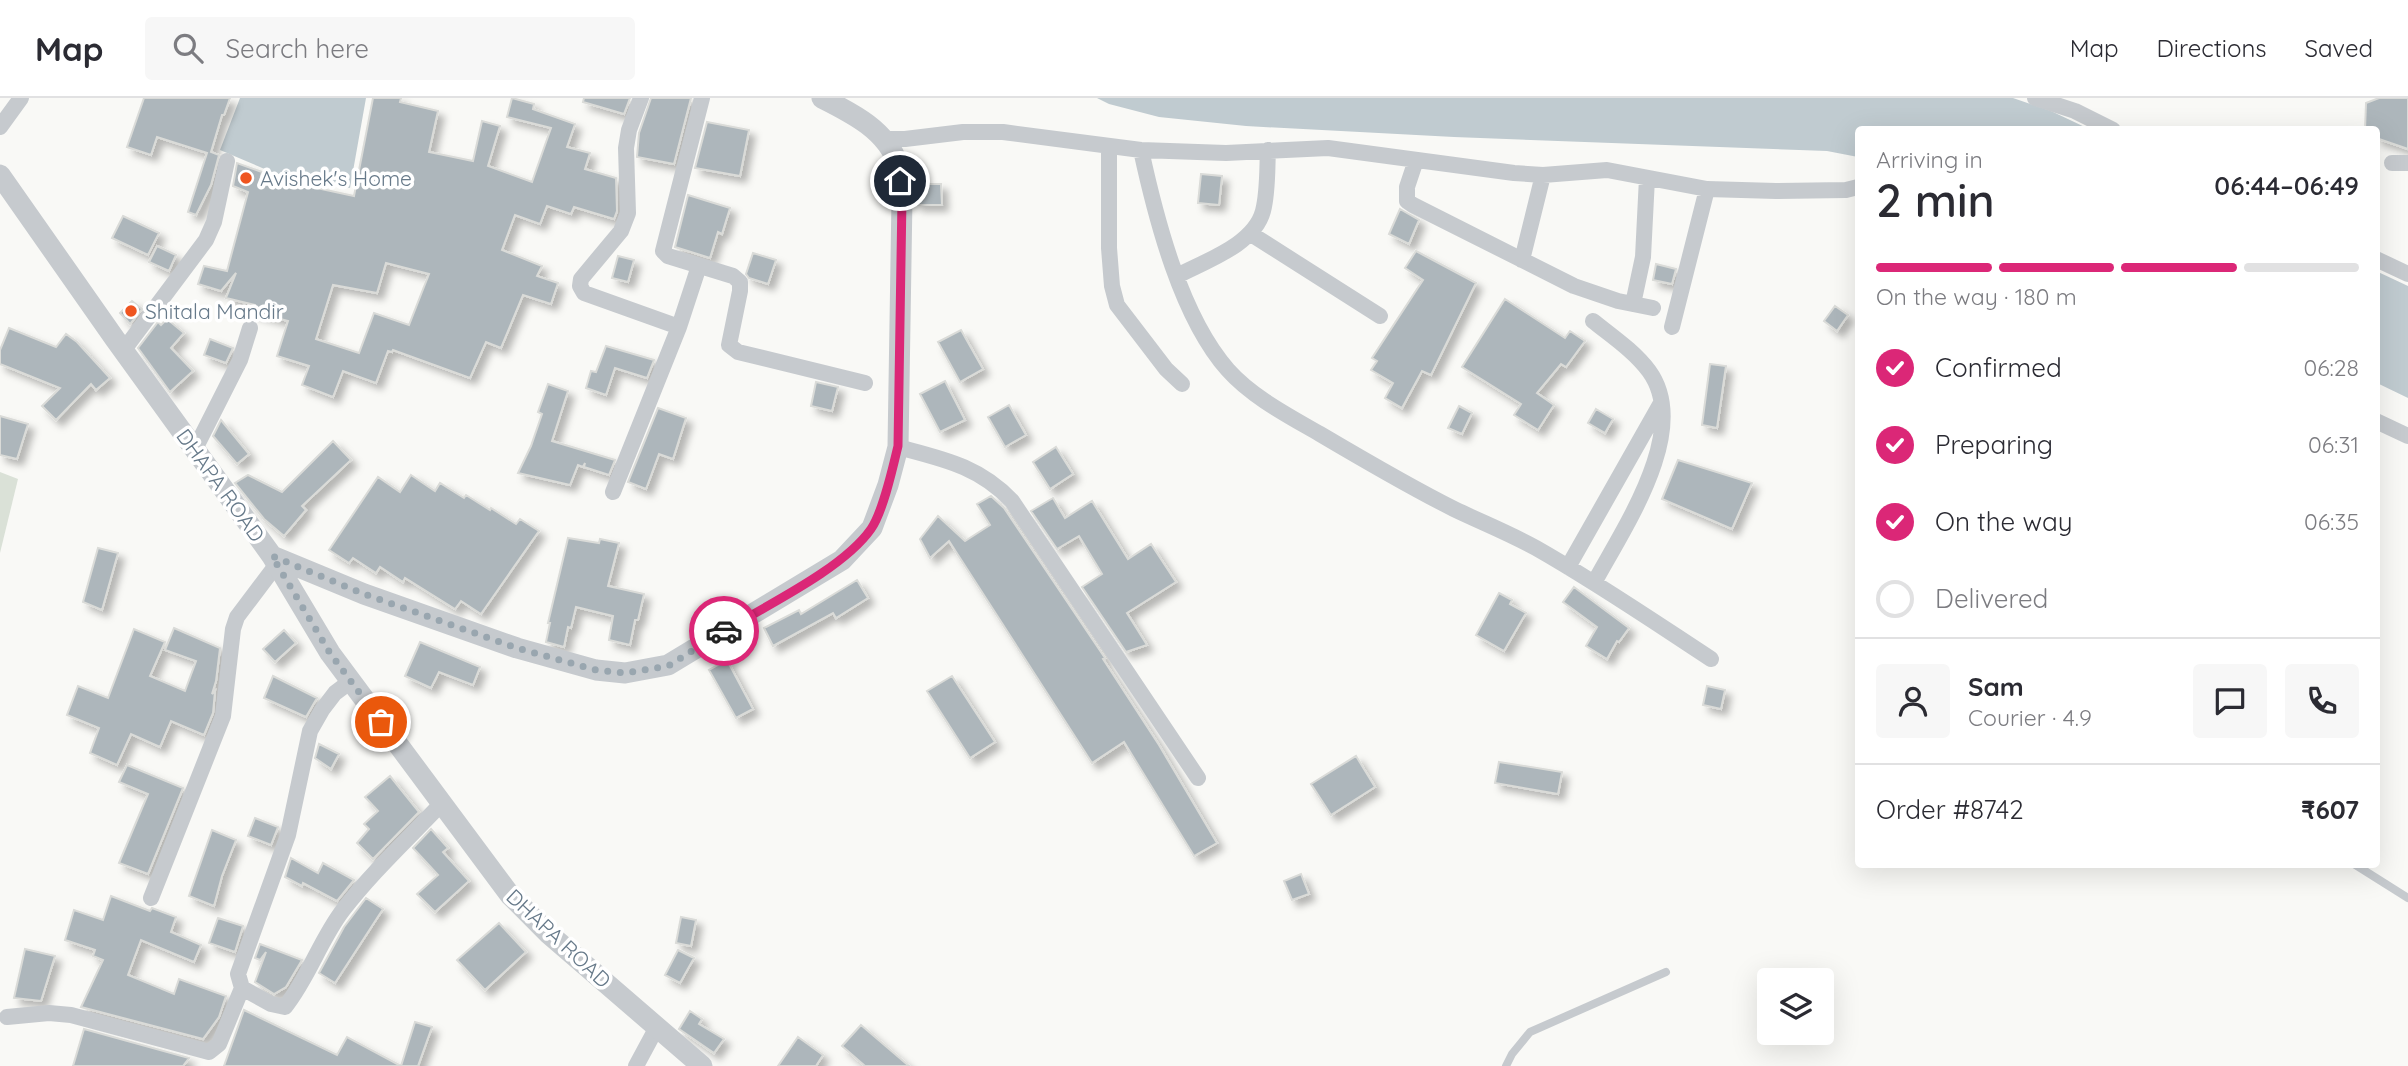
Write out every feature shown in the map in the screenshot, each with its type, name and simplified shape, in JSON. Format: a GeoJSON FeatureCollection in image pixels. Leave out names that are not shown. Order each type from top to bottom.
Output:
{"type":"FeatureCollection","features":[{"type":"Feature","properties":{"kind":"street"},"geometry":{"type":"LineString","coordinates":[[0,127],[21,98]]}},
{"type":"Feature","properties":{"kind":"street"},"geometry":{"type":"LineString","coordinates":[[641,98],[629,130],[626,148],[628,213],[621,231],[581,279],[580,286],[584,293],[679,327]]}},
{"type":"Feature","properties":{"kind":"street"},"geometry":{"type":"LineString","coordinates":[[702,98],[663,251],[668,256],[733,276],[740,282],[729,345],[738,352],[865,383]]}},
{"type":"Feature","properties":{"kind":"street"},"geometry":{"type":"LineString","coordinates":[[151,898],[223,716],[233,629],[237,617],[275,560],[517,648],[596,670],[625,673],[668,666],[842,559],[872,528],[888,485],[898,446],[902,198],[898,165],[885,139],[845,110],[822,98]]}},
{"type":"Feature","properties":{"kind":"street"},"geometry":{"type":"LineString","coordinates":[[2035,98],[2075,111],[2105,126]]}},
{"type":"Feature","properties":{"kind":"street"},"geometry":{"type":"LineString","coordinates":[[885,139],[963,132],[1003,132],[1140,150],[1226,152],[1328,148],[1514,173],[1543,175],[1607,170],[1707,189],[1776,191],[1855,188]]}},
{"type":"Feature","properties":{"kind":"street"},"geometry":{"type":"LineString","coordinates":[[1110,146],[1109,266],[1117,304],[1166,369],[1182,384]]}},
{"type":"Feature","properties":{"kind":"street"},"geometry":{"type":"LineString","coordinates":[[1140,150],[1160,230],[1177,276],[1210,345],[1229,370],[1251,391],[1373,465],[1534,547],[1711,659]]}},
{"type":"Feature","properties":{"kind":"street"},"geometry":{"type":"LineString","coordinates":[[1177,276],[1238,244],[1251,234],[1263,210],[1268,150]]}},
{"type":"Feature","properties":{"kind":"street"},"geometry":{"type":"LineString","coordinates":[[1416,160],[1405,194],[1407,201],[1584,290],[1653,308]]}},
{"type":"Feature","properties":{"kind":"street"},"geometry":{"type":"LineString","coordinates":[[123,351],[206,240],[214,222],[227,161]]}},
{"type":"Feature","properties":{"kind":"street","name":"DHAPA ROAD"},"geometry":{"type":"LineString","coordinates":[[0,175],[123,351],[275,560],[330,653],[510,895],[549,934],[702,1066]]}},
{"type":"Feature","properties":{"kind":"street"},"geometry":{"type":"LineString","coordinates":[[1522,260],[1543,175]]}},
{"type":"Feature","properties":{"kind":"street"},"geometry":{"type":"LineString","coordinates":[[1633,304],[1643,257],[1647,178]]}},
{"type":"Feature","properties":{"kind":"street"},"geometry":{"type":"LineString","coordinates":[[1672,327],[1707,189]]}},
{"type":"Feature","properties":{"kind":"street"},"geometry":{"type":"LineString","coordinates":[[1251,234],[1380,316]]}},
{"type":"Feature","properties":{"kind":"street"},"geometry":{"type":"LineString","coordinates":[[2380,261],[2408,275]]}},
{"type":"Feature","properties":{"kind":"street"},"geometry":{"type":"LineString","coordinates":[[613,492],[679,327],[699,266]]}},
{"type":"Feature","properties":{"kind":"street"},"geometry":{"type":"LineString","coordinates":[[1593,321],[1636,355],[1651,373],[1661,403],[1661,444],[1649,480],[1594,583]]}},
{"type":"Feature","properties":{"kind":"street"},"geometry":{"type":"LineString","coordinates":[[195,449],[240,360],[250,328]]}},
{"type":"Feature","properties":{"kind":"street"},"geometry":{"type":"LineString","coordinates":[[1568,567],[1661,403]]}},
{"type":"Feature","properties":{"kind":"street"},"geometry":{"type":"LineString","coordinates":[[2380,423],[2408,436]]}},
{"type":"Feature","properties":{"kind":"street"},"geometry":{"type":"LineString","coordinates":[[898,446],[953,461],[980,474],[997,485],[1012,501],[1198,778]]}},
{"type":"Feature","properties":{"kind":"street"},"geometry":{"type":"LineString","coordinates":[[215,1066],[219,1044],[242,988],[238,974],[288,835],[310,731],[335,693],[351,681]]}},
{"type":"Feature","properties":{"kind":"street"},"geometry":{"type":"LineString","coordinates":[[242,988],[271,1004],[285,1007],[295,995],[323,939],[344,909],[442,803]]}},
{"type":"Feature","properties":{"kind":"street"},"geometry":{"type":"LineString","coordinates":[[7,1017],[49,1013],[71,1015],[209,1052],[219,1044]]}},
{"type":"Feature","properties":{"kind":"street"},"geometry":{"type":"LineString","coordinates":[[636,1066],[657,1027]]}},
{"type":"Feature","properties":{"kind":"lane"},"geometry":{"type":"LineString","coordinates":[[2360,868],[2408,898]]}},
{"type":"Feature","properties":{"kind":"lane"},"geometry":{"type":"LineString","coordinates":[[1506,1066],[1530,1032],[1666,972]]}},
{"type":"Feature","properties":{"kind":"shaded area"},"geometry":{"type":"Polygon","coordinates":[[[240,98],[366,98],[350,188],[274,173],[220,150],[240,98]]]}},
{"type":"Feature","properties":{"kind":"shaded area"},"geometry":{"type":"Polygon","coordinates":[[[1097,98],[2013,98],[2051,111],[2083,126],[1855,126],[1855,156],[1827,151],[1246,126],[1159,117],[1109,104],[1097,98]]]}},
{"type":"Feature","properties":{"kind":"shaded area"},"geometry":{"type":"Polygon","coordinates":[[[2380,273],[2408,286],[2408,398],[2380,384],[2380,273]]]}},
{"type":"Feature","properties":{"kind":"shaded area"},"geometry":{"type":"Polygon","coordinates":[[[0,472],[18,479],[0,553],[0,472]]]}},
{"type":"Feature","properties":{"kind":"building"},"geometry":{"type":"Polygon","coordinates":[[[144,98],[230,98],[211,152],[219,155],[211,185],[196,215],[188,212],[207,153],[157,137],[151,155],[127,147],[144,98]]]}},
{"type":"Feature","properties":{"kind":"building"},"geometry":{"type":"Polygon","coordinates":[[[373,98],[401,98],[400,102],[438,111],[429,152],[473,161],[482,121],[500,126],[488,166],[532,182],[551,128],[507,117],[512,98],[534,104],[533,109],[575,124],[567,147],[590,153],[585,169],[616,178],[617,211],[614,219],[574,207],[571,214],[547,206],[540,224],[515,215],[502,250],[542,266],[537,276],[558,283],[551,304],[523,295],[501,348],[486,342],[470,378],[393,350],[388,351],[376,383],[343,371],[333,397],[302,385],[309,366],[277,356],[288,321],[253,312],[255,305],[226,298],[236,273],[221,291],[198,284],[204,266],[227,271],[248,192],[233,186],[237,163],[262,172],[261,176],[354,196],[373,98]],[[386,263],[377,293],[333,285],[316,339],[359,353],[374,313],[409,325],[429,274],[386,263]]]}},
{"type":"Feature","properties":{"kind":"building"},"geometry":{"type":"Polygon","coordinates":[[[584,98],[630,98],[624,114],[583,102],[584,98]]]}},
{"type":"Feature","properties":{"kind":"building"},"geometry":{"type":"Polygon","coordinates":[[[651,98],[691,98],[674,164],[637,157],[639,133],[651,98]]]}},
{"type":"Feature","properties":{"kind":"building"},"geometry":{"type":"Polygon","coordinates":[[[2379,98],[2408,98],[2408,149],[2380,139],[2380,126],[2365,126],[2366,103],[2379,98]]]}},
{"type":"Feature","properties":{"kind":"building"},"geometry":{"type":"Polygon","coordinates":[[[707,122],[749,130],[740,176],[695,168],[707,122]]]}},
{"type":"Feature","properties":{"kind":"building"},"geometry":{"type":"Polygon","coordinates":[[[1201,174],[1222,176],[1219,205],[1198,203],[1201,174]]]}},
{"type":"Feature","properties":{"kind":"building"},"geometry":{"type":"Polygon","coordinates":[[[916,184],[941,184],[942,205],[916,205],[916,184]]]}},
{"type":"Feature","properties":{"kind":"building"},"geometry":{"type":"Polygon","coordinates":[[[688,195],[730,208],[722,234],[718,232],[710,258],[675,247],[688,195]]]}},
{"type":"Feature","properties":{"kind":"building"},"geometry":{"type":"Polygon","coordinates":[[[1400,209],[1419,220],[1409,244],[1389,234],[1400,209]]]}},
{"type":"Feature","properties":{"kind":"building"},"geometry":{"type":"Polygon","coordinates":[[[123,216],[159,233],[148,255],[112,238],[123,216]]]}},
{"type":"Feature","properties":{"kind":"building"},"geometry":{"type":"Polygon","coordinates":[[[157,246],[176,255],[169,271],[149,262],[157,246]]]}},
{"type":"Feature","properties":{"kind":"building"},"geometry":{"type":"Polygon","coordinates":[[[1416,251],[1476,283],[1431,375],[1422,371],[1402,408],[1385,398],[1393,383],[1371,370],[1377,361],[1372,358],[1423,280],[1405,268],[1416,251]]]}},
{"type":"Feature","properties":{"kind":"building"},"geometry":{"type":"Polygon","coordinates":[[[753,253],[776,260],[768,284],[749,278],[746,274],[753,253]]]}},
{"type":"Feature","properties":{"kind":"building"},"geometry":{"type":"Polygon","coordinates":[[[618,256],[634,260],[628,282],[612,278],[618,256]]]}},
{"type":"Feature","properties":{"kind":"building"},"geometry":{"type":"Polygon","coordinates":[[[1656,264],[1676,269],[1672,284],[1653,280],[1656,264]]]}},
{"type":"Feature","properties":{"kind":"building"},"geometry":{"type":"Polygon","coordinates":[[[1505,299],[1565,338],[1570,331],[1585,341],[1566,367],[1561,364],[1537,393],[1554,405],[1538,430],[1514,415],[1521,404],[1462,367],[1505,299]]]}},
{"type":"Feature","properties":{"kind":"building","name":"Shitala Mandir"},"geometry":{"type":"Polygon","coordinates":[[[132,301],[142,309],[130,324],[120,313],[132,301]]]}},
{"type":"Feature","properties":{"kind":"building"},"geometry":{"type":"Polygon","coordinates":[[[1835,306],[1848,315],[1837,331],[1824,321],[1835,306]]]}},
{"type":"Feature","properties":{"kind":"building"},"geometry":{"type":"Polygon","coordinates":[[[167,319],[184,333],[171,348],[193,371],[170,392],[138,348],[158,322],[161,325],[167,319]]]}},
{"type":"Feature","properties":{"kind":"building"},"geometry":{"type":"Polygon","coordinates":[[[9,328],[56,347],[66,334],[77,342],[110,378],[96,390],[91,384],[56,420],[42,406],[60,388],[0,364],[0,350],[9,328]]]}},
{"type":"Feature","properties":{"kind":"building"},"geometry":{"type":"Polygon","coordinates":[[[961,330],[983,369],[960,382],[938,342],[961,330]]]}},
{"type":"Feature","properties":{"kind":"building"},"geometry":{"type":"Polygon","coordinates":[[[210,339],[233,348],[226,363],[204,355],[210,339]]]}},
{"type":"Feature","properties":{"kind":"building"},"geometry":{"type":"Polygon","coordinates":[[[606,346],[654,360],[647,378],[615,368],[606,395],[586,388],[591,371],[596,372],[606,346]]]}},
{"type":"Feature","properties":{"kind":"building"},"geometry":{"type":"Polygon","coordinates":[[[1710,364],[1726,366],[1717,428],[1702,425],[1710,364]]]}},
{"type":"Feature","properties":{"kind":"building"},"geometry":{"type":"Polygon","coordinates":[[[945,381],[965,420],[940,432],[920,394],[945,381]]]}},
{"type":"Feature","properties":{"kind":"building"},"geometry":{"type":"Polygon","coordinates":[[[816,382],[838,387],[832,411],[811,406],[816,382]]]}},
{"type":"Feature","properties":{"kind":"building"},"geometry":{"type":"Polygon","coordinates":[[[548,384],[568,391],[552,441],[615,460],[609,475],[584,467],[585,463],[583,467],[578,465],[570,485],[518,473],[542,414],[538,412],[548,384]]]}},
{"type":"Feature","properties":{"kind":"building"},"geometry":{"type":"Polygon","coordinates":[[[1009,405],[1026,435],[1005,447],[988,417],[1009,405]]]}},
{"type":"Feature","properties":{"kind":"building"},"geometry":{"type":"Polygon","coordinates":[[[1459,406],[1472,413],[1462,434],[1448,428],[1459,406]]]}},
{"type":"Feature","properties":{"kind":"building"},"geometry":{"type":"Polygon","coordinates":[[[658,408],[686,418],[673,459],[659,454],[646,489],[628,482],[658,408]]]}},
{"type":"Feature","properties":{"kind":"building"},"geometry":{"type":"Polygon","coordinates":[[[1596,409],[1613,419],[1605,433],[1588,423],[1596,409]]]}},
{"type":"Feature","properties":{"kind":"building"},"geometry":{"type":"Polygon","coordinates":[[[0,416],[28,424],[17,459],[0,455],[0,416]]]}},
{"type":"Feature","properties":{"kind":"building"},"geometry":{"type":"Polygon","coordinates":[[[221,420],[249,454],[237,464],[213,436],[221,420]]]}},
{"type":"Feature","properties":{"kind":"building"},"geometry":{"type":"Polygon","coordinates":[[[333,441],[351,460],[302,506],[306,510],[284,536],[264,519],[235,483],[248,475],[282,492],[333,441]]]}},
{"type":"Feature","properties":{"kind":"building"},"geometry":{"type":"Polygon","coordinates":[[[1056,447],[1073,474],[1050,489],[1033,462],[1056,447]]]}},
{"type":"Feature","properties":{"kind":"building"},"geometry":{"type":"Polygon","coordinates":[[[1678,460],[1752,483],[1732,529],[1662,499],[1678,460]]]}},
{"type":"Feature","properties":{"kind":"building"},"geometry":{"type":"Polygon","coordinates":[[[411,475],[435,491],[440,483],[464,498],[466,495],[490,510],[491,508],[516,524],[520,519],[539,531],[481,614],[461,601],[455,609],[405,578],[403,582],[380,567],[376,573],[353,558],[349,563],[329,550],[378,477],[400,492],[411,475]]]}},
{"type":"Feature","properties":{"kind":"building"},"geometry":{"type":"Polygon","coordinates":[[[991,496],[1004,508],[1105,658],[1103,659],[1159,745],[1217,843],[1194,856],[1124,742],[1092,763],[949,541],[930,558],[920,539],[938,516],[965,541],[990,525],[977,504],[991,496]]]}},
{"type":"Feature","properties":{"kind":"building"},"geometry":{"type":"Polygon","coordinates":[[[1053,498],[1065,518],[1092,501],[1128,559],[1151,544],[1176,582],[1127,613],[1147,645],[1126,652],[1082,587],[1102,574],[1079,536],[1057,549],[1031,511],[1053,498]]]}},
{"type":"Feature","properties":{"kind":"building"},"geometry":{"type":"Polygon","coordinates":[[[568,538],[599,543],[600,539],[619,543],[608,586],[644,594],[630,645],[609,640],[613,616],[576,607],[564,647],[546,642],[568,538]]]}},
{"type":"Feature","properties":{"kind":"building"},"geometry":{"type":"Polygon","coordinates":[[[98,548],[118,553],[102,610],[83,602],[98,548]]]}},
{"type":"Feature","properties":{"kind":"building"},"geometry":{"type":"Polygon","coordinates":[[[857,580],[868,598],[836,618],[833,613],[773,646],[764,628],[799,610],[801,614],[857,580]]]}},
{"type":"Feature","properties":{"kind":"building"},"geometry":{"type":"Polygon","coordinates":[[[1574,587],[1629,628],[1619,642],[1617,641],[1607,659],[1586,646],[1597,627],[1563,602],[1574,587]]]}},
{"type":"Feature","properties":{"kind":"building"},"geometry":{"type":"Polygon","coordinates":[[[1499,593],[1512,600],[1510,604],[1526,613],[1504,651],[1476,635],[1499,593]]]}},
{"type":"Feature","properties":{"kind":"building"},"geometry":{"type":"Polygon","coordinates":[[[174,628],[220,648],[212,694],[215,691],[213,713],[204,735],[171,721],[160,747],[131,734],[117,765],[90,753],[99,728],[67,715],[78,686],[108,698],[134,629],[165,642],[150,676],[185,691],[196,661],[165,650],[174,628]]]}},
{"type":"Feature","properties":{"kind":"building"},"geometry":{"type":"Polygon","coordinates":[[[284,630],[296,643],[275,662],[263,649],[284,630]]]}},
{"type":"Feature","properties":{"kind":"building"},"geometry":{"type":"Polygon","coordinates":[[[420,642],[480,667],[473,685],[439,672],[431,688],[405,676],[420,642]]]}},
{"type":"Feature","properties":{"kind":"building"},"geometry":{"type":"Polygon","coordinates":[[[727,660],[753,709],[736,718],[709,670],[727,660]]]}},
{"type":"Feature","properties":{"kind":"building"},"geometry":{"type":"Polygon","coordinates":[[[273,676],[317,698],[306,717],[264,698],[273,676]]]}},
{"type":"Feature","properties":{"kind":"building"},"geometry":{"type":"Polygon","coordinates":[[[952,676],[995,742],[970,758],[927,691],[952,676]]]}},
{"type":"Feature","properties":{"kind":"building"},"geometry":{"type":"Polygon","coordinates":[[[1707,686],[1725,690],[1721,709],[1703,705],[1707,686]]]}},
{"type":"Feature","properties":{"kind":"building"},"geometry":{"type":"Polygon","coordinates":[[[319,744],[339,754],[331,769],[315,758],[319,744]]]}},
{"type":"Feature","properties":{"kind":"building"},"geometry":{"type":"Polygon","coordinates":[[[1356,756],[1375,787],[1331,815],[1311,784],[1356,756]]]}},
{"type":"Feature","properties":{"kind":"building"},"geometry":{"type":"Polygon","coordinates":[[[1499,762],[1562,772],[1558,794],[1495,783],[1499,762]]]}},
{"type":"Feature","properties":{"kind":"building"},"geometry":{"type":"Polygon","coordinates":[[[127,765],[183,788],[148,874],[119,863],[148,794],[119,782],[127,765]]]}},
{"type":"Feature","properties":{"kind":"building"},"geometry":{"type":"Polygon","coordinates":[[[390,776],[419,812],[373,859],[357,843],[369,829],[364,824],[378,811],[365,797],[390,776]]]}},
{"type":"Feature","properties":{"kind":"building"},"geometry":{"type":"Polygon","coordinates":[[[255,818],[278,827],[271,845],[248,836],[255,818]]]}},
{"type":"Feature","properties":{"kind":"building"},"geometry":{"type":"Polygon","coordinates":[[[431,829],[448,848],[443,852],[469,881],[435,912],[417,894],[438,875],[413,848],[431,829]]]}},
{"type":"Feature","properties":{"kind":"building"},"geometry":{"type":"Polygon","coordinates":[[[212,830],[236,840],[214,906],[189,896],[212,830]]]}},
{"type":"Feature","properties":{"kind":"building"},"geometry":{"type":"Polygon","coordinates":[[[291,858],[318,873],[323,863],[354,880],[337,901],[285,877],[291,858]]]}},
{"type":"Feature","properties":{"kind":"building"},"geometry":{"type":"Polygon","coordinates":[[[1301,874],[1309,894],[1292,900],[1284,881],[1301,874]]]}},
{"type":"Feature","properties":{"kind":"building"},"geometry":{"type":"Polygon","coordinates":[[[111,896],[150,911],[152,908],[176,917],[171,932],[201,945],[194,962],[141,940],[128,975],[174,994],[179,979],[226,996],[219,1017],[203,1039],[81,1007],[103,960],[93,956],[95,950],[65,940],[74,910],[103,920],[111,896]]]}},
{"type":"Feature","properties":{"kind":"building"},"geometry":{"type":"Polygon","coordinates":[[[366,898],[383,909],[335,983],[319,973],[344,927],[366,898]]]}},
{"type":"Feature","properties":{"kind":"building"},"geometry":{"type":"Polygon","coordinates":[[[681,917],[696,920],[691,946],[676,943],[681,917]]]}},
{"type":"Feature","properties":{"kind":"building"},"geometry":{"type":"Polygon","coordinates":[[[218,918],[243,926],[235,952],[209,943],[218,918]]]}},
{"type":"Feature","properties":{"kind":"building"},"geometry":{"type":"Polygon","coordinates":[[[499,923],[526,952],[485,990],[457,960],[499,923]]]}},
{"type":"Feature","properties":{"kind":"building"},"geometry":{"type":"Polygon","coordinates":[[[260,944],[302,960],[286,987],[274,994],[255,982],[266,952],[260,960],[255,958],[260,944]]]}},
{"type":"Feature","properties":{"kind":"building"},"geometry":{"type":"Polygon","coordinates":[[[25,949],[55,956],[41,1001],[14,998],[25,949]]]}},
{"type":"Feature","properties":{"kind":"building"},"geometry":{"type":"Polygon","coordinates":[[[678,950],[694,958],[680,983],[665,975],[678,950]]]}},
{"type":"Feature","properties":{"kind":"building"},"geometry":{"type":"Polygon","coordinates":[[[244,1010],[337,1055],[347,1037],[401,1066],[224,1066],[244,1010]]]}},
{"type":"Feature","properties":{"kind":"building"},"geometry":{"type":"Polygon","coordinates":[[[690,1011],[702,1019],[699,1024],[724,1039],[714,1053],[679,1029],[690,1011]]]}},
{"type":"Feature","properties":{"kind":"building"},"geometry":{"type":"Polygon","coordinates":[[[415,1022],[432,1027],[418,1066],[401,1066],[415,1022]]]}},
{"type":"Feature","properties":{"kind":"building"},"geometry":{"type":"Polygon","coordinates":[[[861,1025],[909,1066],[865,1066],[842,1046],[861,1025]]]}},
{"type":"Feature","properties":{"kind":"building"},"geometry":{"type":"Polygon","coordinates":[[[84,1029],[189,1058],[183,1066],[73,1066],[84,1029]]]}},
{"type":"Feature","properties":{"kind":"building"},"geometry":{"type":"Polygon","coordinates":[[[798,1037],[823,1055],[816,1066],[778,1066],[798,1037]]]}},
{"type":"Feature","properties":{"kind":"way so far"},"geometry":{"type":"LineString","coordinates":[[381,722],[330,653],[272,556],[364,594],[517,648],[596,670],[625,673],[668,666],[724,631]]}},
{"type":"Feature","properties":{"kind":"place","name":"Avishek's Home"},"geometry":{"type":"Point","coordinates":[246,178]}},
{"type":"Feature","properties":{"kind":"place","name":"Shitala Mandir"},"geometry":{"type":"Point","coordinates":[131,311]}},
{"type":"Feature","properties":{"kind":"route"},"geometry":{"type":"LineString","coordinates":[[724,631],[842,559],[872,528],[888,485],[898,446],[902,198],[900,181]]}}]}
